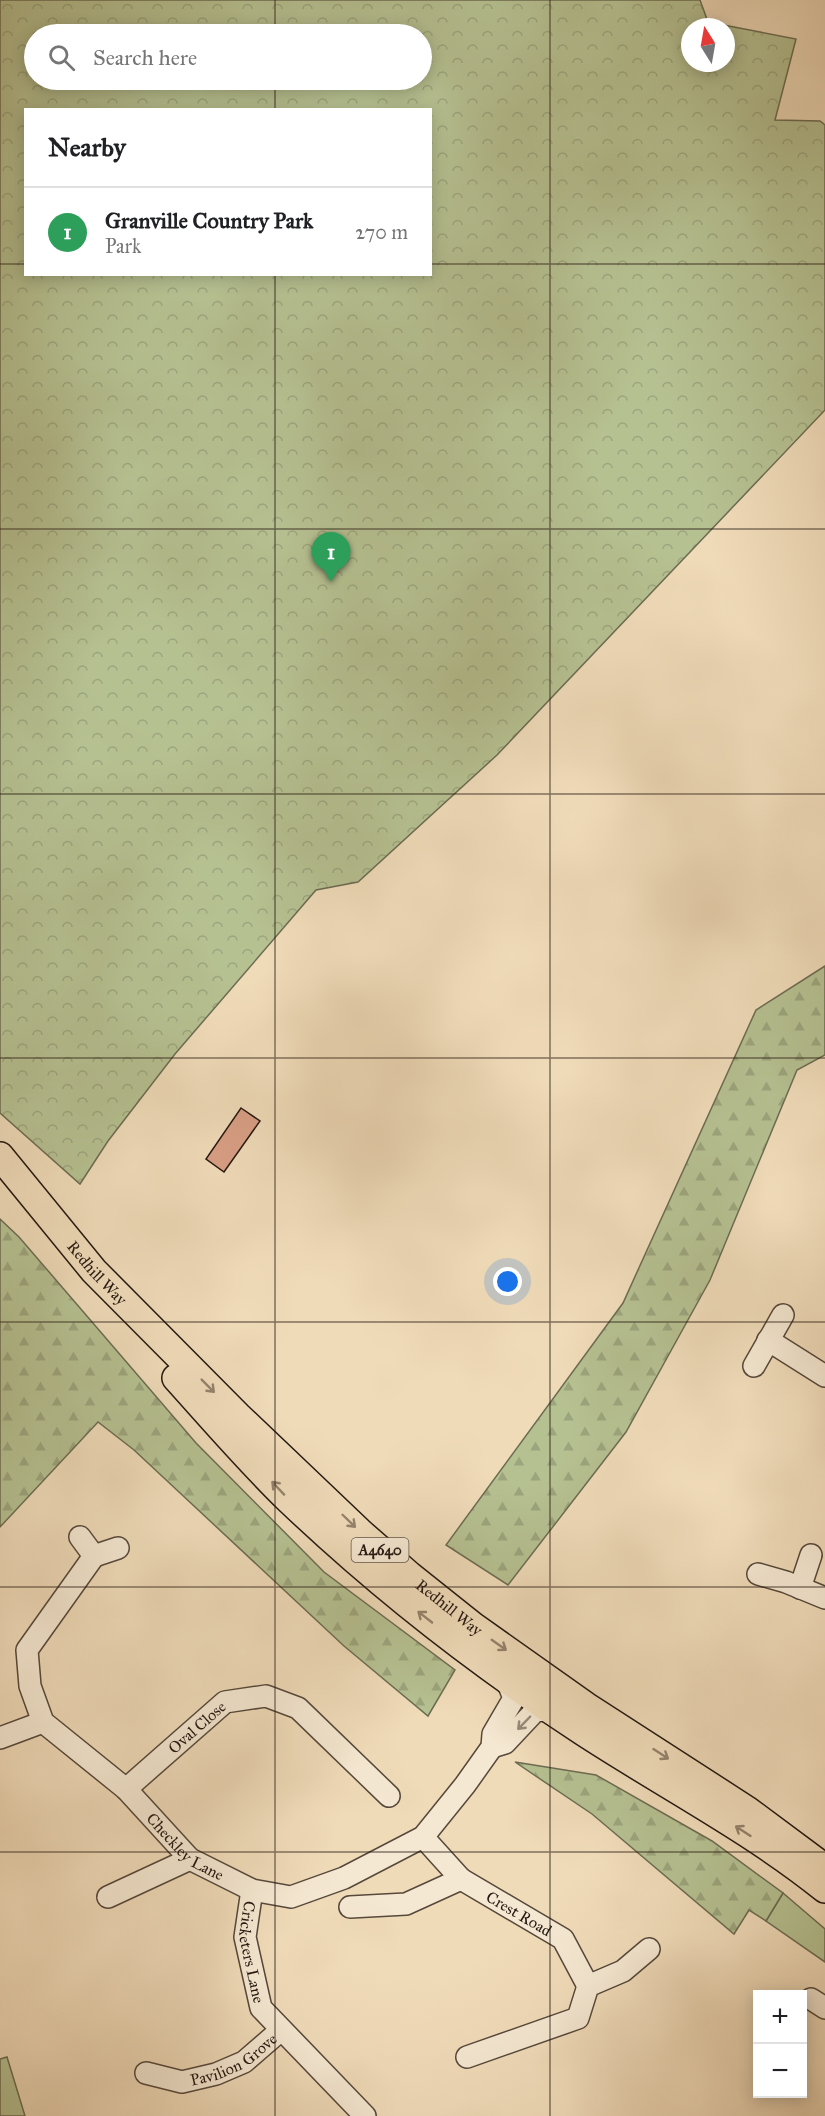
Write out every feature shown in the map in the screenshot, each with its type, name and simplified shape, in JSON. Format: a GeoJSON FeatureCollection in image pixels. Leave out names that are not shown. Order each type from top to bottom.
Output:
{"type":"FeatureCollection","features":[{"type":"Feature","properties":{"kind":"main road","name":"Redhill Way"},"geometry":{"type":"LineString","coordinates":[[0,1156],[94,1271],[238,1416],[362,1534],[409,1575],[472,1626],[586,1706],[747,1810],[825,1868]]}},
{"type":"Feature","properties":{"kind":"main road","name":"Redhill Way"},"geometry":{"type":"LineString","coordinates":[[0,1185],[78,1273],[286,1496],[334,1541],[424,1617],[500,1673],[558,1714],[772,1850],[825,1889]]}},
{"type":"Feature","properties":{"kind":"street"},"geometry":{"type":"LineString","coordinates":[[754,1366],[783,1315]]}},
{"type":"Feature","properties":{"kind":"street"},"geometry":{"type":"LineString","coordinates":[[768,1340],[825,1376]]}},
{"type":"Feature","properties":{"kind":"street"},"geometry":{"type":"LineString","coordinates":[[80,1537],[94,1556]]}},
{"type":"Feature","properties":{"kind":"street"},"geometry":{"type":"LineString","coordinates":[[0,1738],[43,1722],[30,1686],[27,1650],[94,1556],[118,1548]]}},
{"type":"Feature","properties":{"kind":"street"},"geometry":{"type":"LineString","coordinates":[[800,1588],[811,1555]]}},
{"type":"Feature","properties":{"kind":"street"},"geometry":{"type":"LineString","coordinates":[[758,1574],[825,1598]]}},
{"type":"Feature","properties":{"kind":"street","name":"Checkley Lane"},"geometry":{"type":"LineString","coordinates":[[43,1722],[126,1789],[190,1859],[252,1890],[291,1897],[345,1878],[423,1837],[492,1747],[493,1734],[514,1698],[500,1673]]}},
{"type":"Feature","properties":{"kind":"street","name":"Oval Close"},"geometry":{"type":"LineString","coordinates":[[126,1789],[225,1702],[266,1696],[298,1708],[389,1796]]}},
{"type":"Feature","properties":{"kind":"street","name":"Checkley Lane"},"geometry":{"type":"LineString","coordinates":[[492,1747],[505,1743],[535,1712],[543,1710],[558,1714]]}},
{"type":"Feature","properties":{"kind":"street","name":"Crest Road"},"geometry":{"type":"LineString","coordinates":[[423,1837],[461,1879],[563,1939],[588,1986]]}},
{"type":"Feature","properties":{"kind":"street"},"geometry":{"type":"LineString","coordinates":[[108,1898],[190,1859]]}},
{"type":"Feature","properties":{"kind":"street"},"geometry":{"type":"LineString","coordinates":[[350,1907],[406,1904],[461,1879]]}},
{"type":"Feature","properties":{"kind":"street","name":"Cricketers Lane"},"geometry":{"type":"LineString","coordinates":[[252,1890],[245,1937],[261,2008],[365,2116]]}},
{"type":"Feature","properties":{"kind":"street"},"geometry":{"type":"LineString","coordinates":[[467,2057],[578,2018],[588,1986],[623,1971],[649,1949]]}},
{"type":"Feature","properties":{"kind":"street","name":"Pavilion Grove"},"geometry":{"type":"LineString","coordinates":[[146,2073],[182,2082],[216,2074],[244,2062],[281,2030]]}},
{"type":"Feature","properties":{"kind":"green space"},"geometry":{"type":"Polygon","coordinates":[[[0,0],[700,0],[707,18],[681,18],[681,72],[735,72],[735,27],[796,39],[775,120],[820,121],[825,125],[825,410],[497,755],[358,882],[316,890],[175,1054],[108,1141],[80,1184],[0,1113],[0,0]]]}},
{"type":"Feature","properties":{"kind":"green space"},"geometry":{"type":"Polygon","coordinates":[[[825,966],[825,1055],[797,1070],[710,1280],[626,1432],[508,1585],[446,1545],[623,1303],[756,1010],[825,966]]]}},
{"type":"Feature","properties":{"kind":"green space"},"geometry":{"type":"Polygon","coordinates":[[[0,1219],[19,1237],[196,1443],[324,1572],[455,1670],[428,1716],[344,1646],[134,1450],[98,1422],[0,1527],[0,1219]]]}},
{"type":"Feature","properties":{"kind":"green space"},"geometry":{"type":"Polygon","coordinates":[[[515,1762],[596,1775],[712,1841],[783,1893],[766,1921],[749,1910],[734,1934],[592,1814],[515,1762]]]}},
{"type":"Feature","properties":{"kind":"green space"},"geometry":{"type":"Polygon","coordinates":[[[783,1893],[825,1929],[825,1962],[766,1921],[783,1893]]]}},
{"type":"Feature","properties":{"kind":"green space"},"geometry":{"type":"Polygon","coordinates":[[[7,2057],[25,2116],[0,2116],[0,2059],[7,2057]]]}},
{"type":"Feature","properties":{"kind":"building"},"geometry":{"type":"Polygon","coordinates":[[[241,1108],[260,1121],[224,1172],[206,1159],[241,1108]]]}},
{"type":"Feature","properties":{"kind":"place","name":"Granville Country Park"},"geometry":{"type":"Point","coordinates":[331,582]}}]}
